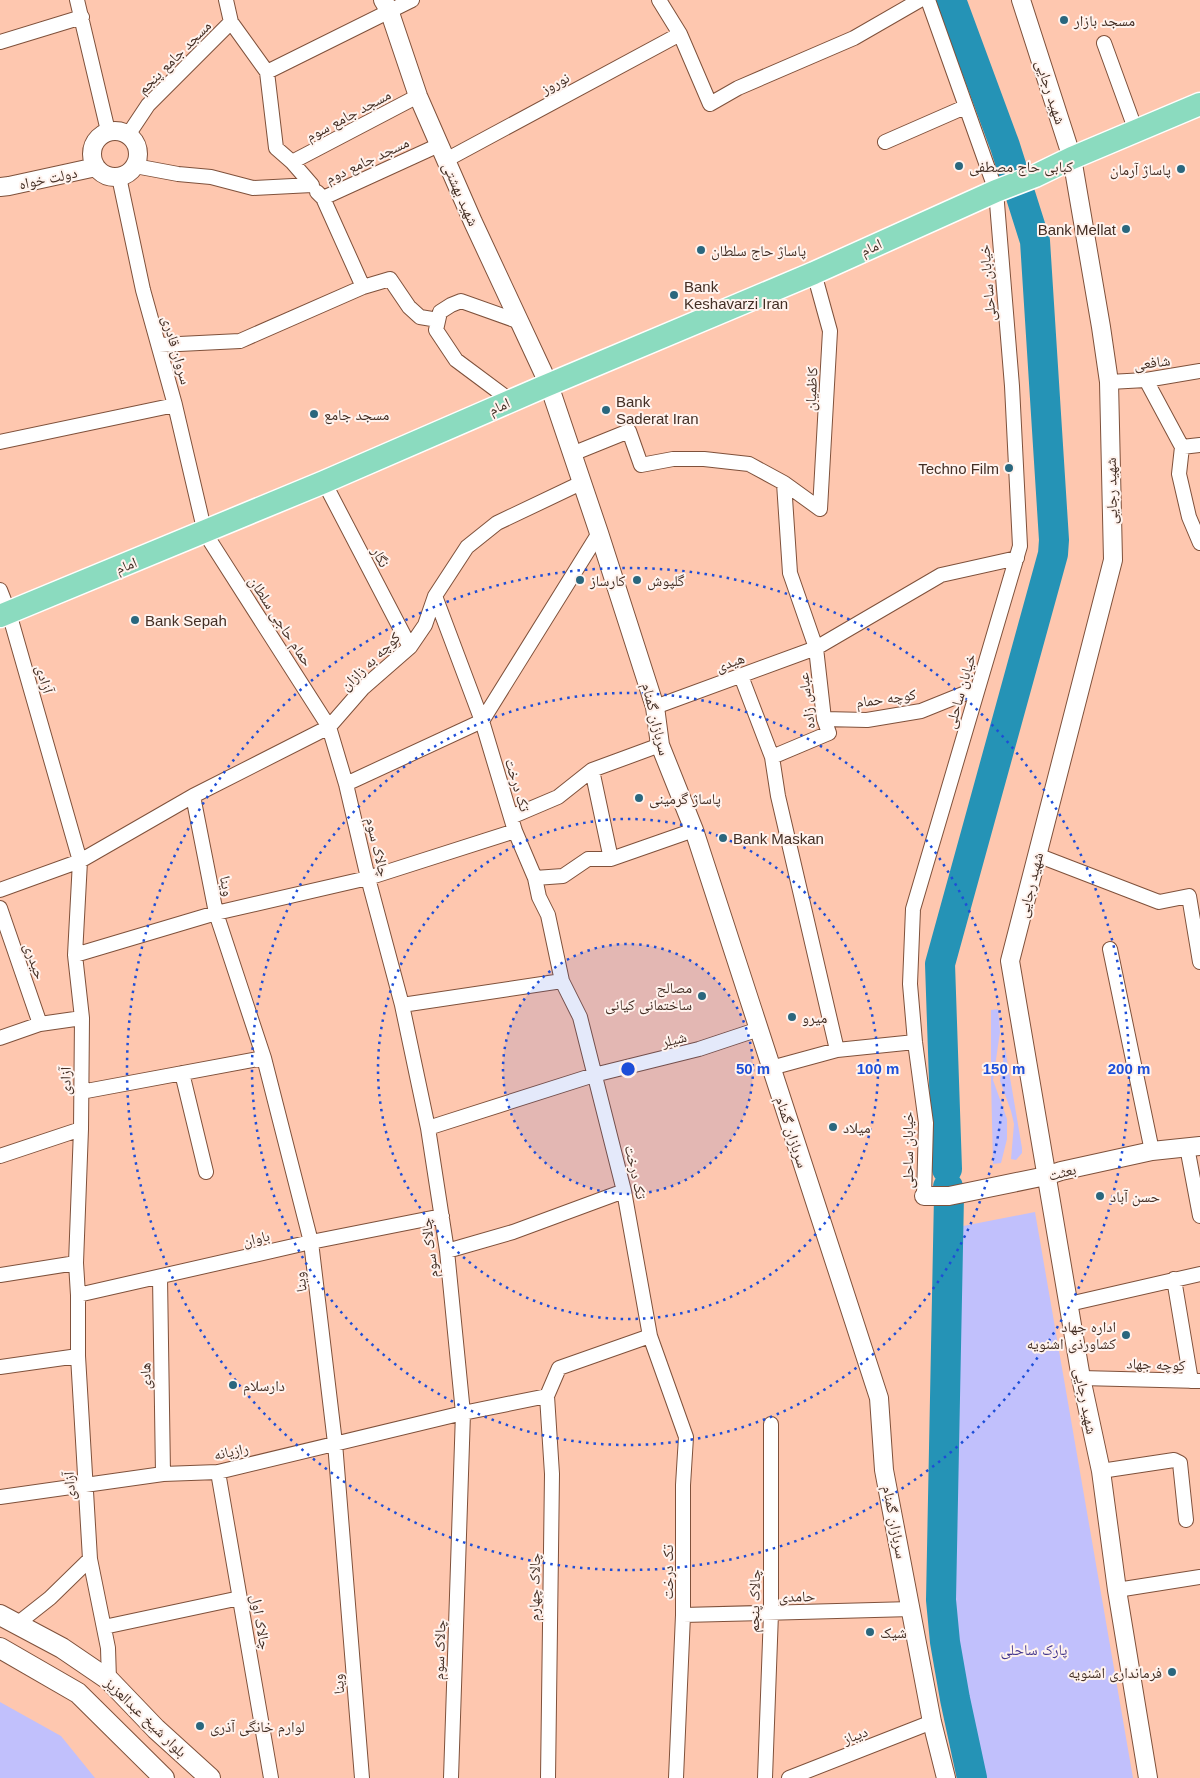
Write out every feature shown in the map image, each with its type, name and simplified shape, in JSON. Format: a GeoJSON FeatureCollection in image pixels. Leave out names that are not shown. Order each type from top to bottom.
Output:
{"type":"FeatureCollection","features":[{"type":"Feature","properties":{"kind":"main road"},"geometry":{"type":"LineString","coordinates":[[1072,158],[1200,104]]}},
{"type":"Feature","properties":{"kind":"main road","name":"امام"},"geometry":{"type":"LineString","coordinates":[[4,615],[205,533],[814,273],[1072,158]]}},
{"type":"Feature","properties":{"kind":"main road","name":"بلوار شیخ عبدالعزیز"},"geometry":{"type":"LineString","coordinates":[[9,1620],[62,1648],[109,1680],[156,1729],[210,1778]]}},
{"type":"Feature","properties":{"kind":"main road","name":"بلوار شیخ عبدالعزیز"},"geometry":{"type":"LineString","coordinates":[[0,1648],[78,1693],[164,1778]]}},
{"type":"Feature","properties":{"kind":"street"},"geometry":{"type":"LineString","coordinates":[[77,0],[108,131]]}},
{"type":"Feature","properties":{"kind":"street","name":"مسجد جامع پنجم"},"geometry":{"type":"LineString","coordinates":[[128,135],[148,106],[231,22],[226,0]]}},
{"type":"Feature","properties":{"kind":"street"},"geometry":{"type":"LineString","coordinates":[[231,22],[267,72],[386,5],[412,0]]}},
{"type":"Feature","properties":{"kind":"street"},"geometry":{"type":"LineString","coordinates":[[659,0],[680,34],[710,104],[738,88],[854,38],[920,0]]}},
{"type":"Feature","properties":{"kind":"street","name":"خیابان ساحلی"},"geometry":{"type":"LineString","coordinates":[[924,1196],[926,1123],[915,1042],[910,984],[913,909],[1020,546],[1012,386],[996,191],[928,0]]}},
{"type":"Feature","properties":{"kind":"street","name":"شهید رجایی"},"geometry":{"type":"LineString","coordinates":[[1021,0],[1072,158],[1101,327],[1109,382],[1112,560],[1010,961],[1081,1378],[1101,1471],[1117,1590],[1148,1778]]}},
{"type":"Feature","properties":{"kind":"street","name":"شهید بهشتی"},"geometry":{"type":"LineString","coordinates":[[386,5],[418,96],[549,385]]}},
{"type":"Feature","properties":{"kind":"street"},"geometry":{"type":"LineString","coordinates":[[0,42],[82,17]]}},
{"type":"Feature","properties":{"kind":"street","name":"نوروز"},"geometry":{"type":"LineString","coordinates":[[443,152],[680,34]]}},
{"type":"Feature","properties":{"kind":"street"},"geometry":{"type":"LineString","coordinates":[[1104,43],[1136,131]]}},
{"type":"Feature","properties":{"kind":"street","name":"مسجد جامع دوم"},"geometry":{"type":"LineString","coordinates":[[267,72],[276,148],[292,162],[323,198],[443,152]]}},
{"type":"Feature","properties":{"kind":"street","name":"مسجد جامع سوم"},"geometry":{"type":"LineString","coordinates":[[292,162],[418,96]]}},
{"type":"Feature","properties":{"kind":"street"},"geometry":{"type":"LineString","coordinates":[[885,142],[965,107]]}},
{"type":"Feature","properties":{"kind":"street"},"geometry":{"type":"LineString","coordinates":[[116,130],[128,135],[136,146],[137,159],[134,166],[125,174],[106,176],[96,167],[91,154],[96,139],[108,131],[116,130]]}},
{"type":"Feature","properties":{"kind":"street"},"geometry":{"type":"LineString","coordinates":[[134,166],[178,174],[211,177],[253,188],[312,186]]}},
{"type":"Feature","properties":{"kind":"street","name":"دولت خواه"},"geometry":{"type":"LineString","coordinates":[[0,187],[96,167]]}},
{"type":"Feature","properties":{"kind":"street","name":"سروان قادری"},"geometry":{"type":"LineString","coordinates":[[119,176],[143,290],[175,405],[205,533]]}},
{"type":"Feature","properties":{"kind":"street"},"geometry":{"type":"LineString","coordinates":[[323,198],[363,287]]}},
{"type":"Feature","properties":{"kind":"street","name":"کاظمیان"},"geometry":{"type":"LineString","coordinates":[[784,483],[820,509],[830,331],[814,273]]}},
{"type":"Feature","properties":{"kind":"street"},"geometry":{"type":"LineString","coordinates":[[159,345],[240,340],[363,287],[390,279],[409,307],[420,317],[438,320]]}},
{"type":"Feature","properties":{"kind":"street"},"geometry":{"type":"LineString","coordinates":[[511,401],[456,360],[436,330],[440,312],[461,301],[520,322]]}},
{"type":"Feature","properties":{"kind":"street","name":"شافعی"},"geometry":{"type":"LineString","coordinates":[[1109,382],[1146,380],[1200,371]]}},
{"type":"Feature","properties":{"kind":"street"},"geometry":{"type":"LineString","coordinates":[[1146,380],[1182,447],[1179,474],[1189,517],[1200,543]]}},
{"type":"Feature","properties":{"kind":"street","name":"سربازان گمنام"},"geometry":{"type":"LineString","coordinates":[[549,385],[655,707],[660,745],[694,830],[879,1398],[884,1470],[932,1722],[946,1778]]}},
{"type":"Feature","properties":{"kind":"street"},"geometry":{"type":"LineString","coordinates":[[0,442],[175,405]]}},
{"type":"Feature","properties":{"kind":"street"},"geometry":{"type":"LineString","coordinates":[[572,454],[629,432],[641,465],[673,460],[704,459],[749,464],[784,483]]}},
{"type":"Feature","properties":{"kind":"street"},"geometry":{"type":"LineString","coordinates":[[1182,447],[1200,445]]}},
{"type":"Feature","properties":{"kind":"street","name":"نگار"},"geometry":{"type":"LineString","coordinates":[[324,482],[410,647]]}},
{"type":"Feature","properties":{"kind":"street","name":"کوچه به زازان"},"geometry":{"type":"LineString","coordinates":[[329,727],[363,688],[410,647],[425,625],[435,596],[467,547],[497,523],[582,483]]}},
{"type":"Feature","properties":{"kind":"street","name":"عباس زاده"},"geometry":{"type":"LineString","coordinates":[[772,757],[829,733],[824,719],[816,648],[790,573],[784,483]]}},
{"type":"Feature","properties":{"kind":"street","name":"حمام حاجی سلطان"},"geometry":{"type":"LineString","coordinates":[[205,533],[329,727]]}},
{"type":"Feature","properties":{"kind":"street"},"geometry":{"type":"LineString","coordinates":[[346,784],[482,721],[599,533]]}},
{"type":"Feature","properties":{"kind":"street"},"geometry":{"type":"LineString","coordinates":[[816,648],[941,575],[1017,558]]}},
{"type":"Feature","properties":{"kind":"street","name":"آزادی"},"geometry":{"type":"LineString","coordinates":[[0,590],[4,615],[80,861],[75,955],[82,1018],[81,1129],[76,1263],[78,1356],[90,1559],[108,1648],[109,1680]]}},
{"type":"Feature","properties":{"kind":"street","name":"تک درخت"},"geometry":{"type":"LineString","coordinates":[[435,596],[482,721],[515,831],[535,878],[539,897],[548,915],[562,981],[580,1017],[624,1190],[650,1336],[686,1437],[683,1485],[683,1615],[676,1778]]}},
{"type":"Feature","properties":{"kind":"street","name":"هیدی"},"geometry":{"type":"LineString","coordinates":[[655,707],[816,648]]}},
{"type":"Feature","properties":{"kind":"street"},"geometry":{"type":"LineString","coordinates":[[741,676],[772,757],[778,796],[837,1050]]}},
{"type":"Feature","properties":{"kind":"street","name":"کوچه حمام"},"geometry":{"type":"LineString","coordinates":[[824,719],[867,720],[921,711],[978,688]]}},
{"type":"Feature","properties":{"kind":"street"},"geometry":{"type":"LineString","coordinates":[[0,890],[80,861],[193,796],[329,727]]}},
{"type":"Feature","properties":{"kind":"street","name":"چالاک سوم"},"geometry":{"type":"LineString","coordinates":[[329,727],[346,784],[368,878],[402,1005],[428,1128],[447,1250],[464,1413],[451,1778]]}},
{"type":"Feature","properties":{"kind":"street"},"geometry":{"type":"LineString","coordinates":[[511,817],[558,797],[592,770],[660,745]]}},
{"type":"Feature","properties":{"kind":"street"},"geometry":{"type":"LineString","coordinates":[[592,770],[612,860]]}},
{"type":"Feature","properties":{"kind":"street","name":"وینا"},"geometry":{"type":"LineString","coordinates":[[193,796],[216,913],[264,1058],[312,1242],[335,1444],[362,1778]]}},
{"type":"Feature","properties":{"kind":"street"},"geometry":{"type":"LineString","coordinates":[[535,878],[563,876],[588,859],[612,860],[694,830]]}},
{"type":"Feature","properties":{"kind":"street"},"geometry":{"type":"LineString","coordinates":[[75,955],[216,913],[368,878],[515,831]]}},
{"type":"Feature","properties":{"kind":"street"},"geometry":{"type":"LineString","coordinates":[[1038,855],[1159,902],[1188,896],[1200,957]]}},
{"type":"Feature","properties":{"kind":"street","name":"حیدری"},"geometry":{"type":"LineString","coordinates":[[0,908],[40,1024]]}},
{"type":"Feature","properties":{"kind":"street"},"geometry":{"type":"LineString","coordinates":[[1110,949],[1152,1150]]}},
{"type":"Feature","properties":{"kind":"street"},"geometry":{"type":"LineString","coordinates":[[402,1005],[562,981]]}},
{"type":"Feature","properties":{"kind":"street"},"geometry":{"type":"LineString","coordinates":[[0,1038],[40,1024],[82,1018]]}},
{"type":"Feature","properties":{"kind":"street","name":"شیلر"},"geometry":{"type":"LineString","coordinates":[[428,1128],[594,1075],[699,1049],[759,1029]]}},
{"type":"Feature","properties":{"kind":"street"},"geometry":{"type":"LineString","coordinates":[[772,1068],[837,1050],[915,1042]]}},
{"type":"Feature","properties":{"kind":"street"},"geometry":{"type":"LineString","coordinates":[[81,1092],[264,1058]]}},
{"type":"Feature","properties":{"kind":"street"},"geometry":{"type":"LineString","coordinates":[[182,1073],[206,1172]]}},
{"type":"Feature","properties":{"kind":"street"},"geometry":{"type":"LineString","coordinates":[[0,1156],[81,1129]]}},
{"type":"Feature","properties":{"kind":"street"},"geometry":{"type":"LineString","coordinates":[[1193,1146],[1200,1216]]}},
{"type":"Feature","properties":{"kind":"street","name":"بعثت"},"geometry":{"type":"LineString","coordinates":[[924,1196],[949,1196],[1046,1176],[1152,1150],[1193,1146]]}},
{"type":"Feature","properties":{"kind":"street"},"geometry":{"type":"LineString","coordinates":[[447,1250],[513,1232],[624,1190]]}},
{"type":"Feature","properties":{"kind":"street","name":"باوان"},"geometry":{"type":"LineString","coordinates":[[78,1295],[312,1242],[442,1216]]}},
{"type":"Feature","properties":{"kind":"street"},"geometry":{"type":"LineString","coordinates":[[0,1275],[76,1263]]}},
{"type":"Feature","properties":{"kind":"street"},"geometry":{"type":"LineString","coordinates":[[1069,1304],[1200,1274]]}},
{"type":"Feature","properties":{"kind":"street","name":"هادی"},"geometry":{"type":"LineString","coordinates":[[160,1277],[163,1474]]}},
{"type":"Feature","properties":{"kind":"street"},"geometry":{"type":"LineString","coordinates":[[1174,1279],[1196,1381]]}},
{"type":"Feature","properties":{"kind":"street"},"geometry":{"type":"LineString","coordinates":[[546,1396],[559,1368],[650,1336]]}},
{"type":"Feature","properties":{"kind":"street"},"geometry":{"type":"LineString","coordinates":[[0,1367],[78,1356]]}},
{"type":"Feature","properties":{"kind":"street","name":"کوچه جهاد"},"geometry":{"type":"LineString","coordinates":[[1081,1378],[1196,1381]]}},
{"type":"Feature","properties":{"kind":"street","name":"رازیانه"},"geometry":{"type":"LineString","coordinates":[[0,1496],[163,1474],[218,1472],[464,1413],[546,1396]]}},
{"type":"Feature","properties":{"kind":"street","name":"چالاک چهارم"},"geometry":{"type":"LineString","coordinates":[[546,1396],[552,1474],[548,1778]]}},
{"type":"Feature","properties":{"kind":"street","name":"چالاک پنجم"},"geometry":{"type":"LineString","coordinates":[[765,1778],[771,1613],[771,1424]]}},
{"type":"Feature","properties":{"kind":"street"},"geometry":{"type":"LineString","coordinates":[[1101,1471],[1174,1460],[1180,1463],[1186,1520]]}},
{"type":"Feature","properties":{"kind":"street","name":"چالاک اول"},"geometry":{"type":"LineString","coordinates":[[218,1472],[271,1778]]}},
{"type":"Feature","properties":{"kind":"street"},"geometry":{"type":"LineString","coordinates":[[9,1620],[50,1598],[90,1559]]}},
{"type":"Feature","properties":{"kind":"street"},"geometry":{"type":"LineString","coordinates":[[1117,1590],[1200,1577]]}},
{"type":"Feature","properties":{"kind":"street"},"geometry":{"type":"LineString","coordinates":[[104,1627],[240,1598]]}},
{"type":"Feature","properties":{"kind":"street","name":"حامدی"},"geometry":{"type":"LineString","coordinates":[[683,1615],[912,1609]]}},
{"type":"Feature","properties":{"kind":"street","name":"دیباز"},"geometry":{"type":"LineString","coordinates":[[789,1778],[932,1722]]}},
{"type":"Feature","properties":{"kind":"green space"},"geometry":{"type":"Polygon","coordinates":[[[998,1009],[1000,1032],[993,1080],[1007,1119],[1007,1139],[1001,1163],[993,1164],[991,1010],[998,1009]]]}},
{"type":"Feature","properties":{"kind":"green space"},"geometry":{"type":"Polygon","coordinates":[[[1005,1048],[1022,1148],[1022,1153],[1016,1160],[1011,1159],[1014,1124],[1000,1081],[1005,1048]]]}},
{"type":"Feature","properties":{"kind":"green space","name":"پارک ساحلی"},"geometry":{"type":"Polygon","coordinates":[[[1035,1212],[1133,1778],[985,1778],[958,1660],[950,1578],[954,1487],[958,1227],[1035,1212]]]}},
{"type":"Feature","properties":{"kind":"green space"},"geometry":{"type":"Polygon","coordinates":[[[0,1702],[61,1736],[95,1778],[0,1778],[0,1702]]]}},
{"type":"Feature","properties":{"kind":"waterway"},"geometry":{"type":"LineString","coordinates":[[947,1169],[940,964],[1053,554],[1054,540],[1035,241],[1005,146],[951,0]]}},
{"type":"Feature","properties":{"kind":"waterway"},"geometry":{"type":"LineString","coordinates":[[948,1187],[941,1600],[945,1642],[972,1778]]}},
{"type":"Feature","properties":{"kind":"place","name":"مسجد بازار"},"geometry":{"type":"Point","coordinates":[1064,20]}},
{"type":"Feature","properties":{"kind":"place","name":"کبابی حاج مصطفی"},"geometry":{"type":"Point","coordinates":[959,166]}},
{"type":"Feature","properties":{"kind":"place","name":"پاساژ آرمان"},"geometry":{"type":"Point","coordinates":[1181,169]}},
{"type":"Feature","properties":{"kind":"place","name":"Bank Mellat"},"geometry":{"type":"Point","coordinates":[1126,229]}},
{"type":"Feature","properties":{"kind":"place","name":"پاساژ حاج سلطان"},"geometry":{"type":"Point","coordinates":[701,250]}},
{"type":"Feature","properties":{"kind":"place","name":"Bank Keshavarzi Iran"},"geometry":{"type":"Point","coordinates":[674,295]}},
{"type":"Feature","properties":{"kind":"place","name":"Bank Saderat Iran"},"geometry":{"type":"Point","coordinates":[606,410]}},
{"type":"Feature","properties":{"kind":"place","name":"مسجد جامع"},"geometry":{"type":"Point","coordinates":[314,414]}},
{"type":"Feature","properties":{"kind":"place","name":"Techno Film"},"geometry":{"type":"Point","coordinates":[1009,468]}},
{"type":"Feature","properties":{"kind":"place","name":"کارساز"},"geometry":{"type":"Point","coordinates":[580,580]}},
{"type":"Feature","properties":{"kind":"place","name":"گلپوش"},"geometry":{"type":"Point","coordinates":[637,580]}},
{"type":"Feature","properties":{"kind":"place","name":"Bank Sepah"},"geometry":{"type":"Point","coordinates":[135,620]}},
{"type":"Feature","properties":{"kind":"place","name":"پاساژ گرمینی"},"geometry":{"type":"Point","coordinates":[639,798]}},
{"type":"Feature","properties":{"kind":"place","name":"Bank Maskan"},"geometry":{"type":"Point","coordinates":[723,838]}},
{"type":"Feature","properties":{"kind":"place","name":"مصالح ساختمانی کیانی"},"geometry":{"type":"Point","coordinates":[702,996]}},
{"type":"Feature","properties":{"kind":"place","name":"میرو"},"geometry":{"type":"Point","coordinates":[792,1017]}},
{"type":"Feature","properties":{"kind":"place","name":"میلاد"},"geometry":{"type":"Point","coordinates":[833,1127]}},
{"type":"Feature","properties":{"kind":"place","name":"حسن آباد"},"geometry":{"type":"Point","coordinates":[1100,1196]}},
{"type":"Feature","properties":{"kind":"place","name":"اداره جهاد کشاورذی اشنویه"},"geometry":{"type":"Point","coordinates":[1126,1335]}},
{"type":"Feature","properties":{"kind":"place","name":"دارسلام"},"geometry":{"type":"Point","coordinates":[233,1385]}},
{"type":"Feature","properties":{"kind":"place","name":"شیک"},"geometry":{"type":"Point","coordinates":[870,1632]}},
{"type":"Feature","properties":{"kind":"place","name":"فرمانداری اشنویه"},"geometry":{"type":"Point","coordinates":[1172,1672]}},
{"type":"Feature","properties":{"kind":"place","name":"لوارم خانگی آذری"},"geometry":{"type":"Point","coordinates":[200,1726]}}]}
